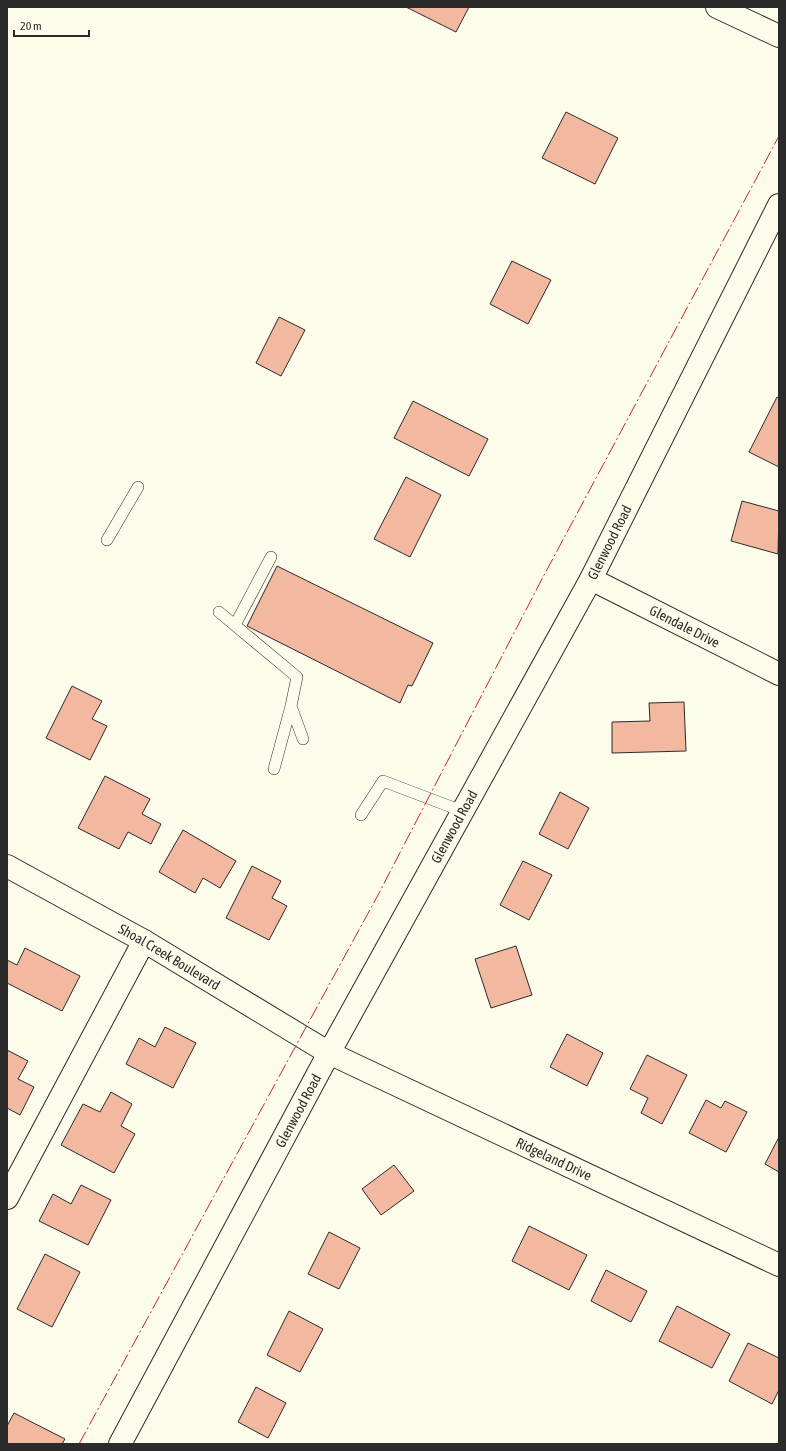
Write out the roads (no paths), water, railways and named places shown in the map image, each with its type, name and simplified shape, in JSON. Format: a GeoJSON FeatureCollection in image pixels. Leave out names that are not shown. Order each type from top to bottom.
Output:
{"type":"FeatureCollection","features":[{"type":"Feature","properties":{"kind":"street"},"geometry":{"type":"LineString","coordinates":[[717,7],[779,36]]}},
{"type":"Feature","properties":{"kind":"street","name":"Glenwood Road"},"geometry":{"type":"LineString","coordinates":[[120,1444],[329,1053],[591,579],[779,205]]}},
{"type":"Feature","properties":{"kind":"street","name":"Glendale Drive"},"geometry":{"type":"LineString","coordinates":[[591,579],[779,674]]}},
{"type":"Feature","properties":{"kind":"street","name":"Shoal Creek Boulevard"},"geometry":{"type":"LineString","coordinates":[[7,866],[144,941],[329,1053]]}},
{"type":"Feature","properties":{"kind":"street"},"geometry":{"type":"LineString","coordinates":[[7,1198],[144,941]]}},
{"type":"Feature","properties":{"kind":"street","name":"Ridgeland Drive"},"geometry":{"type":"LineString","coordinates":[[329,1053],[779,1265]]}},
{"type":"Feature","properties":{"kind":"lane"},"geometry":{"type":"LineString","coordinates":[[107,540],[138,487]]}},
{"type":"Feature","properties":{"kind":"lane"},"geometry":{"type":"LineString","coordinates":[[235,625],[271,557]]}},
{"type":"Feature","properties":{"kind":"lane"},"geometry":{"type":"LineString","coordinates":[[219,612],[297,677],[291,706],[274,769]]}},
{"type":"Feature","properties":{"kind":"lane"},"geometry":{"type":"LineString","coordinates":[[291,706],[303,739]]}},
{"type":"Feature","properties":{"kind":"lane"},"geometry":{"type":"LineString","coordinates":[[360,815],[383,781],[462,811]]}}]}
